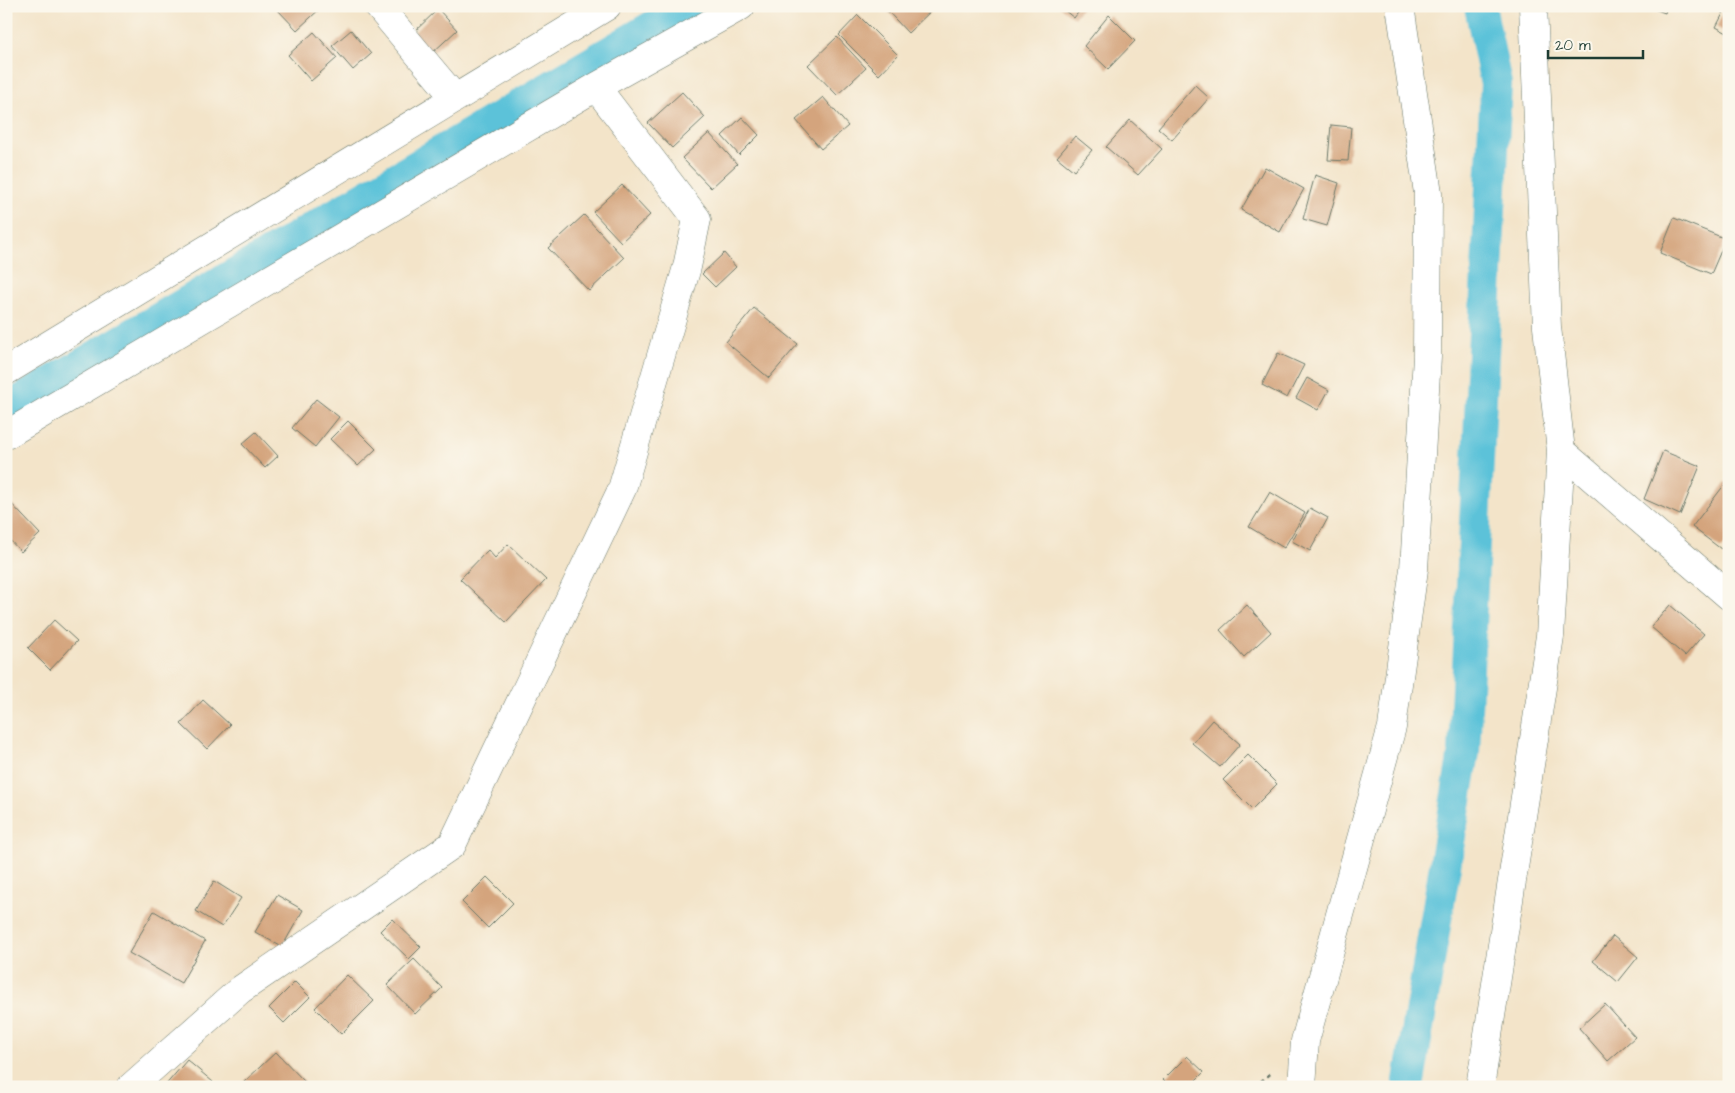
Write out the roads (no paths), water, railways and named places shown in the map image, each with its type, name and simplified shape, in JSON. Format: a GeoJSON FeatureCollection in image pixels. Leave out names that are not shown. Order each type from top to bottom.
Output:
{"type":"FeatureCollection","features":[{"type":"Feature","properties":{"kind":"street"},"geometry":{"type":"LineString","coordinates":[[378,6],[455,98]]}},
{"type":"Feature","properties":{"kind":"street"},"geometry":{"type":"LineString","coordinates":[[6,371],[607,6]]}},
{"type":"Feature","properties":{"kind":"street"},"geometry":{"type":"LineString","coordinates":[[6,435],[596,88],[741,6]]}},
{"type":"Feature","properties":{"kind":"street"},"geometry":{"type":"LineString","coordinates":[[1302,1087],[1306,1041],[1392,727],[1414,569],[1427,357],[1428,194],[1400,6]]}},
{"type":"Feature","properties":{"kind":"street"},"geometry":{"type":"LineString","coordinates":[[1480,1087],[1550,636],[1561,451],[1547,326],[1533,6]]}},
{"type":"Feature","properties":{"kind":"street"},"geometry":{"type":"LineString","coordinates":[[131,1087],[240,990],[452,845],[622,489],[687,267],[698,218],[596,88]]}},
{"type":"Feature","properties":{"kind":"street"},"geometry":{"type":"LineString","coordinates":[[1561,451],[1729,596]]}},
{"type":"Feature","properties":{"kind":"waterway"},"geometry":{"type":"LineString","coordinates":[[6,409],[687,6]]}},
{"type":"Feature","properties":{"kind":"waterway"},"geometry":{"type":"LineString","coordinates":[[1408,1087],[1464,752],[1496,84],[1480,6]]}}]}
